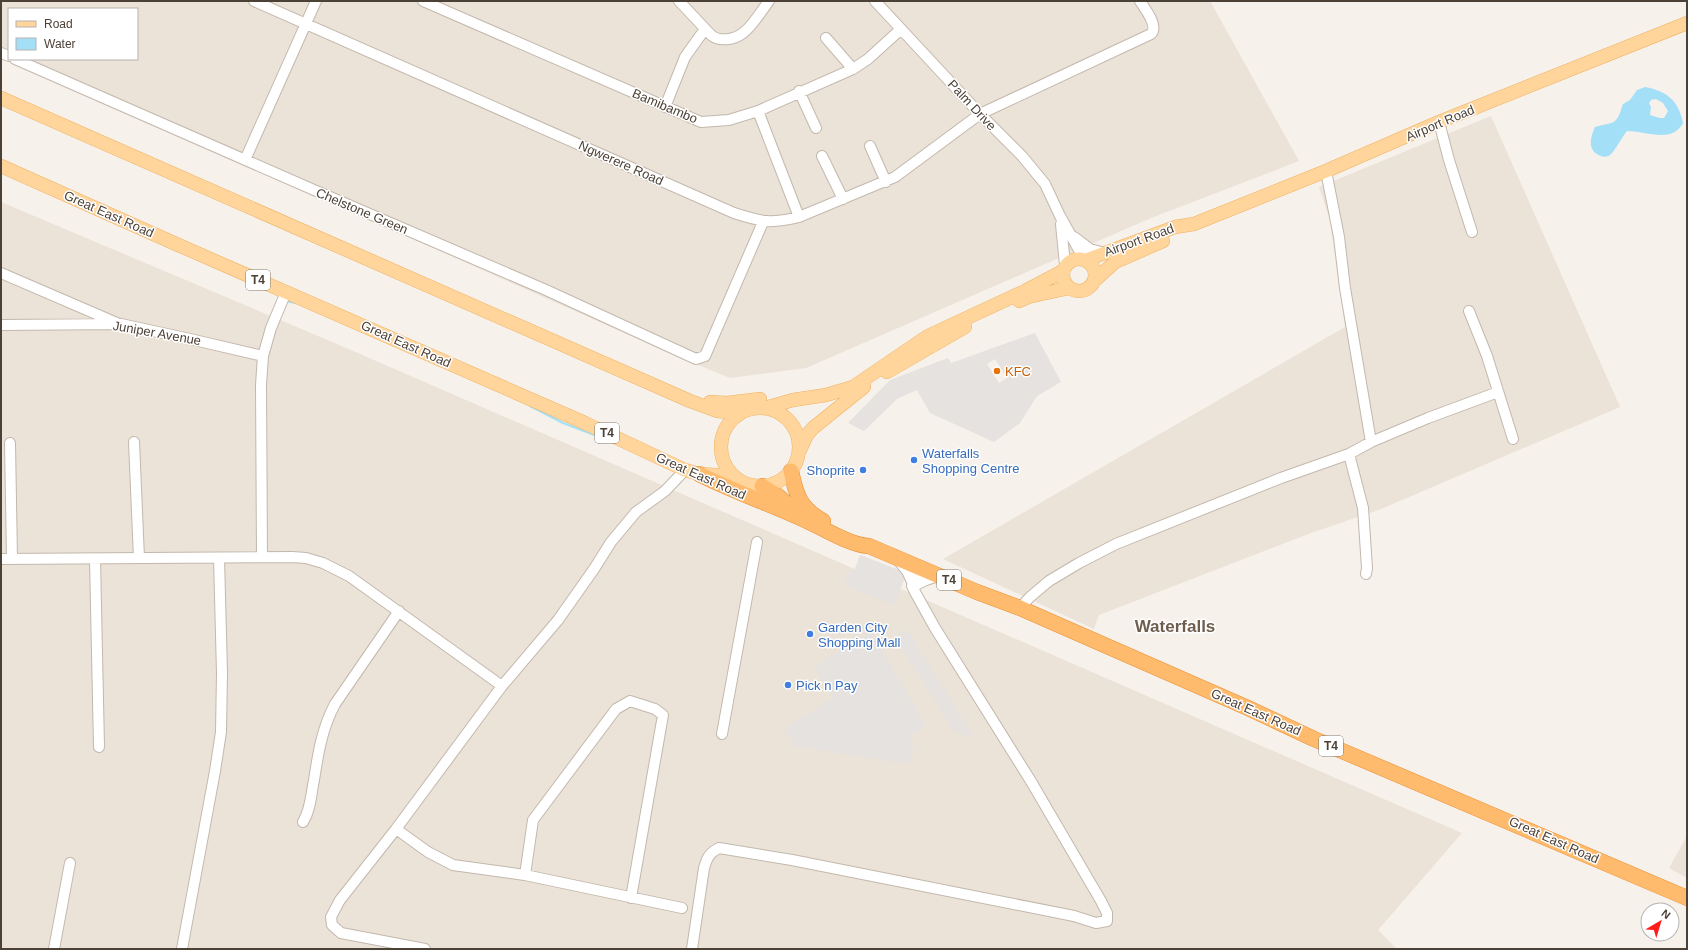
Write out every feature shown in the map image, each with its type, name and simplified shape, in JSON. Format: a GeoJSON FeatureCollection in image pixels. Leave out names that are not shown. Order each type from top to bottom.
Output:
{"type":"FeatureCollection","features":[{"type":"Feature","properties":{"kind":"highway","name":"Great East Road"},"geometry":{"type":"LineString","coordinates":[[790,471],[798,498],[811,514],[861,539],[869,546]]}},
{"type":"Feature","properties":{"kind":"highway","name":"Great East Road"},"geometry":{"type":"LineString","coordinates":[[692,472],[744,496],[810,522],[853,542],[869,546],[938,576],[1020,608],[1248,708],[1314,739],[1687,898]]}},
{"type":"Feature","properties":{"kind":"highway","name":"Great East Road"},"geometry":{"type":"LineString","coordinates":[[762,486],[778,496],[792,509],[810,522]]}},
{"type":"Feature","properties":{"kind":"main road","name":"Airport Road"},"geometry":{"type":"LineString","coordinates":[[1094,281],[1115,262],[1177,234],[1194,224],[1326,171],[1439,122],[1687,23]]}},
{"type":"Feature","properties":{"kind":"main road"},"geometry":{"type":"LineString","coordinates":[[1,98],[690,401],[717,411],[740,413]]}},
{"type":"Feature","properties":{"kind":"main road","name":"Great East Road"},"geometry":{"type":"LineString","coordinates":[[1,166],[571,417],[692,472]]}},
{"type":"Feature","properties":{"kind":"main road","name":"Airport Road"},"geometry":{"type":"LineString","coordinates":[[1085,260],[1175,227],[1194,224]]}},
{"type":"Feature","properties":{"kind":"main road"},"geometry":{"type":"LineString","coordinates":[[1064,268],[1064,282],[1069,288],[1075,291],[1081,291],[1088,288],[1094,281],[1095,271],[1091,264],[1085,260],[1075,259],[1064,268],[1025,291],[928,336],[853,387],[826,395],[794,400],[765,408],[748,409],[740,413],[729,423],[722,436],[721,451],[725,465],[733,476],[752,486],[762,486],[778,482],[790,471],[807,435],[813,428],[859,390],[957,331],[1028,297],[1069,288]]}},
{"type":"Feature","properties":{"kind":"main road"},"geometry":{"type":"LineString","coordinates":[[690,401],[727,403],[780,398],[794,400]]}},
{"type":"Feature","properties":{"kind":"main road"},"geometry":{"type":"LineString","coordinates":[[765,408],[777,411],[787,418],[795,428],[799,440],[799,452]]}},
{"type":"Feature","properties":{"kind":"main road","name":"T4"},"geometry":{"type":"LineString","coordinates":[[692,472],[733,476]]}},
{"type":"Feature","properties":{"kind":"street","name":"Ngwerere Road"},"geometry":{"type":"LineString","coordinates":[[254,1],[734,213],[763,222],[784,220],[799,216],[886,182],[904,172],[980,114],[1151,34],[1154,32],[1154,26],[1140,1]]}},
{"type":"Feature","properties":{"kind":"street"},"geometry":{"type":"LineString","coordinates":[[245,160],[316,1]]}},
{"type":"Feature","properties":{"kind":"street","name":"Bamibambo"},"geometry":{"type":"LineString","coordinates":[[423,1],[701,122],[729,120],[758,111],[853,68],[868,58],[901,29]]}},
{"type":"Feature","properties":{"kind":"street"},"geometry":{"type":"LineString","coordinates":[[679,1],[715,39],[720,40],[742,35],[769,2]]}},
{"type":"Feature","properties":{"kind":"street","name":"Palm Drive"},"geometry":{"type":"LineString","coordinates":[[875,1],[980,114],[1022,156],[1045,184],[1066,228],[1085,260]]}},
{"type":"Feature","properties":{"kind":"street"},"geometry":{"type":"LineString","coordinates":[[665,107],[685,57],[705,29]]}},
{"type":"Feature","properties":{"kind":"street"},"geometry":{"type":"LineString","coordinates":[[826,38],[853,68]]}},
{"type":"Feature","properties":{"kind":"street","name":"Chelstone Green"},"geometry":{"type":"LineString","coordinates":[[17,60],[546,290],[696,359],[701,358],[707,352],[763,222]]}},
{"type":"Feature","properties":{"kind":"street"},"geometry":{"type":"LineString","coordinates":[[799,92],[816,128]]}},
{"type":"Feature","properties":{"kind":"street"},"geometry":{"type":"LineString","coordinates":[[758,111],[799,216]]}},
{"type":"Feature","properties":{"kind":"street"},"geometry":{"type":"LineString","coordinates":[[1439,122],[1449,160],[1472,232]]}},
{"type":"Feature","properties":{"kind":"street"},"geometry":{"type":"LineString","coordinates":[[870,146],[886,182]]}},
{"type":"Feature","properties":{"kind":"street"},"geometry":{"type":"LineString","coordinates":[[822,156],[843,199]]}},
{"type":"Feature","properties":{"kind":"street"},"geometry":{"type":"LineString","coordinates":[[1326,171],[1340,244],[1345,288],[1371,442]]}},
{"type":"Feature","properties":{"kind":"street","name":"Palm Drive"},"geometry":{"type":"LineString","coordinates":[[1060,216],[1065,249],[1064,268]]}},
{"type":"Feature","properties":{"kind":"street","name":"Palm Drive"},"geometry":{"type":"LineString","coordinates":[[1066,228],[1076,241],[1090,249],[1105,253]]}},
{"type":"Feature","properties":{"kind":"street"},"geometry":{"type":"LineString","coordinates":[[1,273],[121,324]]}},
{"type":"Feature","properties":{"kind":"street"},"geometry":{"type":"LineString","coordinates":[[262,556],[261,385],[263,356],[271,328],[286,292]]}},
{"type":"Feature","properties":{"kind":"street"},"geometry":{"type":"LineString","coordinates":[[1469,311],[1487,356],[1513,439]]}},
{"type":"Feature","properties":{"kind":"street","name":"Juniper Avenue"},"geometry":{"type":"LineString","coordinates":[[1,324],[121,324],[176,335],[263,356]]}},
{"type":"Feature","properties":{"kind":"street"},"geometry":{"type":"LineString","coordinates":[[1020,608],[1030,597],[1049,581],[1079,563],[1116,544],[1281,478],[1349,454],[1371,442],[1428,418],[1498,392]]}},
{"type":"Feature","properties":{"kind":"street"},"geometry":{"type":"LineString","coordinates":[[134,442],[139,558]]}},
{"type":"Feature","properties":{"kind":"street"},"geometry":{"type":"LineString","coordinates":[[10,443],[12,559]]}},
{"type":"Feature","properties":{"kind":"street"},"geometry":{"type":"LineString","coordinates":[[1349,454],[1363,508],[1368,568],[1366,574]]}},
{"type":"Feature","properties":{"kind":"street"},"geometry":{"type":"LineString","coordinates":[[426,949],[387,945],[341,933],[332,925],[331,917],[340,900],[396,829],[502,686],[558,620],[611,542],[636,512],[692,472]]}},
{"type":"Feature","properties":{"kind":"street"},"geometry":{"type":"LineString","coordinates":[[722,734],[757,542]]}},
{"type":"Feature","properties":{"kind":"street"},"geometry":{"type":"LineString","coordinates":[[1,559],[220,558],[262,556],[306,558],[323,563],[349,576],[400,611],[502,686]]}},
{"type":"Feature","properties":{"kind":"street"},"geometry":{"type":"LineString","coordinates":[[182,949],[216,771],[220,732],[222,680],[220,558]]}},
{"type":"Feature","properties":{"kind":"street"},"geometry":{"type":"LineString","coordinates":[[692,949],[704,868],[711,852],[719,848],[792,860],[1074,916],[1096,923],[1107,921],[1107,913],[1097,894],[1032,783],[935,628],[907,571],[897,558]]}},
{"type":"Feature","properties":{"kind":"street"},"geometry":{"type":"LineString","coordinates":[[95,559],[99,747]]}},
{"type":"Feature","properties":{"kind":"street"},"geometry":{"type":"LineString","coordinates":[[915,586],[922,569]]}},
{"type":"Feature","properties":{"kind":"street"},"geometry":{"type":"LineString","coordinates":[[915,586],[938,576]]}},
{"type":"Feature","properties":{"kind":"street"},"geometry":{"type":"LineString","coordinates":[[303,822],[308,812],[318,755],[328,718],[335,704],[400,611]]}},
{"type":"Feature","properties":{"kind":"street"},"geometry":{"type":"LineString","coordinates":[[525,875],[533,820],[616,709],[630,701],[655,709],[663,715],[631,898]]}},
{"type":"Feature","properties":{"kind":"street"},"geometry":{"type":"LineString","coordinates":[[396,829],[428,852],[453,865],[525,875],[682,908]]}},
{"type":"Feature","properties":{"kind":"street"},"geometry":{"type":"LineString","coordinates":[[54,949],[70,864]]}},
{"type":"Feature","properties":{"kind":"shaded area"},"geometry":{"type":"Polygon","coordinates":[[[1,1],[1210,1],[1299,161],[1151,218],[806,368],[730,378],[676,356],[10,60],[138,60],[138,8],[8,8],[8,59],[1,56],[1,1]]]}},
{"type":"Feature","properties":{"kind":"shaded area"},"geometry":{"type":"Polygon","coordinates":[[[1491,116],[1620,407],[1381,509],[1311,533],[1099,615],[1094,629],[943,559],[1345,327],[1330,220],[1319,187],[1491,116]]]}},
{"type":"Feature","properties":{"kind":"shaded area"},"geometry":{"type":"Polygon","coordinates":[[[1,202],[344,347],[1462,833],[1378,930],[1397,949],[1,949],[1,202]]]}},
{"type":"Feature","properties":{"kind":"shaded area"},"geometry":{"type":"Polygon","coordinates":[[[1035,333],[1061,382],[1037,396],[1020,423],[994,442],[930,413],[917,390],[897,399],[864,431],[848,423],[890,380],[948,358],[951,363],[1035,333]],[[995,359],[987,364],[999,383],[1007,378],[995,359]]]}},
{"type":"Feature","properties":{"kind":"shaded area"},"geometry":{"type":"Polygon","coordinates":[[[860,555],[907,573],[894,605],[844,585],[850,570],[854,571],[860,555]]]}},
{"type":"Feature","properties":{"kind":"shaded area"},"geometry":{"type":"Polygon","coordinates":[[[907,629],[974,737],[955,733],[895,637],[907,629]]]}},
{"type":"Feature","properties":{"kind":"shaded area"},"geometry":{"type":"Polygon","coordinates":[[[871,631],[926,725],[912,735],[913,751],[909,764],[794,746],[784,729],[832,698],[814,667],[871,631]]]}},
{"type":"Feature","properties":{"kind":"shaded area"},"geometry":{"type":"Polygon","coordinates":[[[1687,836],[1687,878],[1669,868],[1687,836]]]}},
{"type":"Feature","properties":{"kind":"water"},"geometry":{"type":"Polygon","coordinates":[[[1645,87],[1666,94],[1675,103],[1683,123],[1672,133],[1665,135],[1627,131],[1610,155],[1604,157],[1597,154],[1593,151],[1591,144],[1595,127],[1614,122],[1619,116],[1623,104],[1630,100],[1637,90],[1645,87]],[[1656,99],[1651,100],[1649,103],[1651,107],[1650,115],[1664,118],[1668,111],[1663,103],[1656,99]]]}},
{"type":"Feature","properties":{"kind":"waterway"},"geometry":{"type":"LineString","coordinates":[[289,302],[297,303]]}},
{"type":"Feature","properties":{"kind":"waterway"},"geometry":{"type":"LineString","coordinates":[[530,406],[563,423],[597,436]]}},
{"type":"Feature","properties":{"kind":"place","name":"KFC"},"geometry":{"type":"Point","coordinates":[997,371]}},
{"type":"Feature","properties":{"kind":"place","name":"Waterfalls Shopping Centre"},"geometry":{"type":"Point","coordinates":[914,460]}},
{"type":"Feature","properties":{"kind":"place","name":"Shoprite"},"geometry":{"type":"Point","coordinates":[863,470]}},
{"type":"Feature","properties":{"kind":"place","name":"Garden City Shopping Mall"},"geometry":{"type":"Point","coordinates":[810,634]}},
{"type":"Feature","properties":{"kind":"place","name":"Pick n Pay"},"geometry":{"type":"Point","coordinates":[788,685]}},
{"type":"Feature","properties":{"kind":"district","name":"Waterfalls"},"geometry":{"type":"Point","coordinates":[1175,626]}}]}
